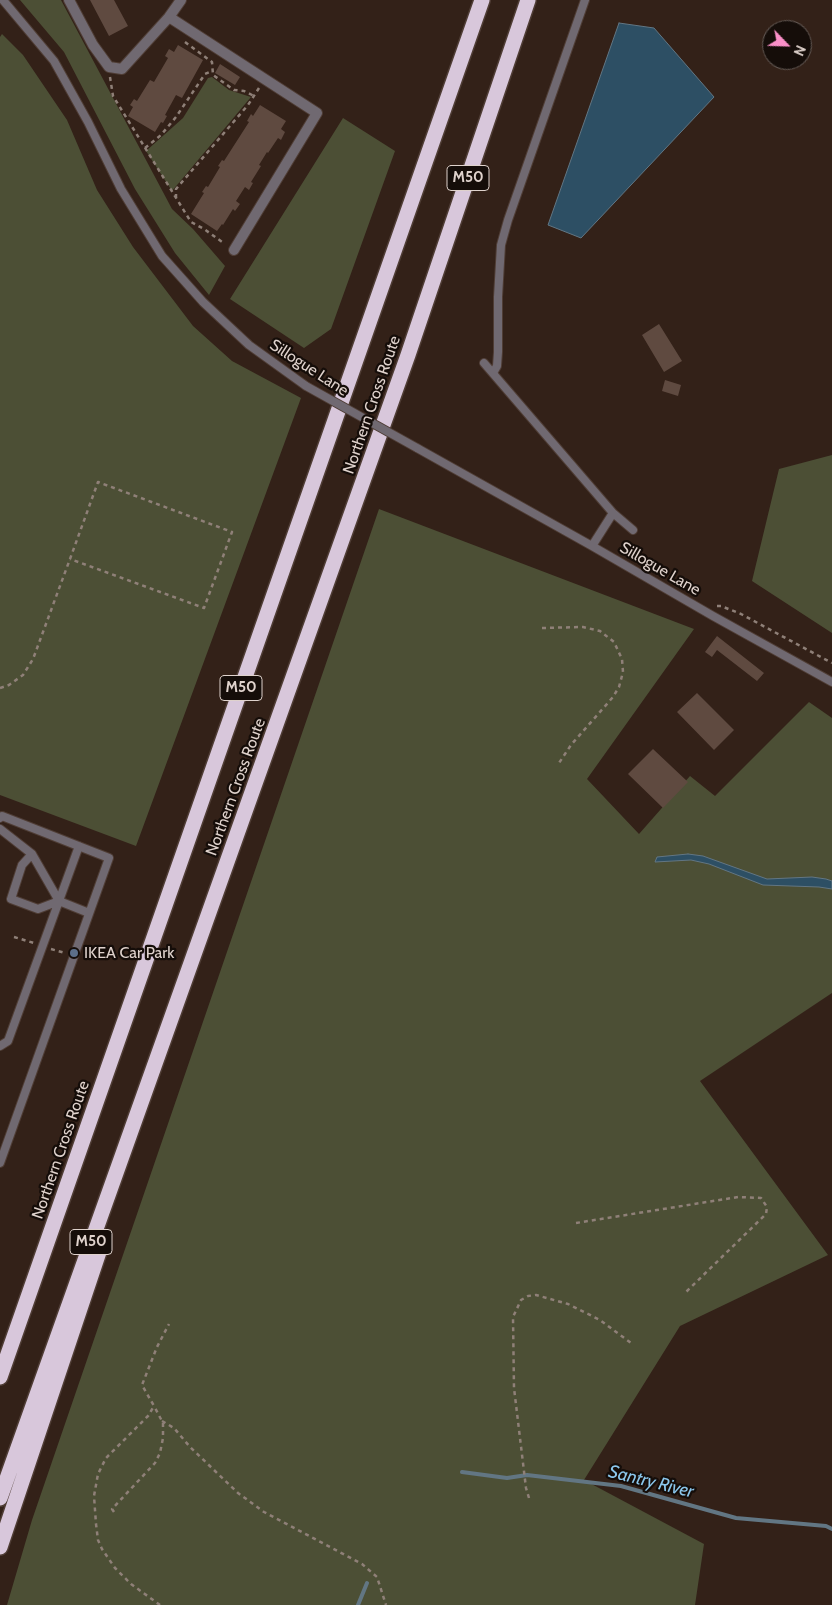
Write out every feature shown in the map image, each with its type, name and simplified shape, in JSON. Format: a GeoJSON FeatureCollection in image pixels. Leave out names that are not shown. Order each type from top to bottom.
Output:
{"type":"FeatureCollection","features":[{"type":"Feature","properties":{"kind":"highway","name":"Northern Cross Route"},"geometry":{"type":"LineString","coordinates":[[0,1377],[482,0]]}},
{"type":"Feature","properties":{"kind":"highway","name":"Northern Cross Route"},"geometry":{"type":"LineString","coordinates":[[0,1498],[408,355],[528,0]]}},
{"type":"Feature","properties":{"kind":"highway"},"geometry":{"type":"LineString","coordinates":[[0,1547],[137,1137],[184,986]]}},
{"type":"Feature","properties":{"kind":"street"},"geometry":{"type":"LineString","coordinates":[[69,0],[93,45],[109,67],[122,69],[169,17],[181,0]]}},
{"type":"Feature","properties":{"kind":"street"},"geometry":{"type":"LineString","coordinates":[[169,17],[317,113],[234,250]]}},
{"type":"Feature","properties":{"kind":"lane","name":"Sillogue Lane"},"geometry":{"type":"LineString","coordinates":[[3,0],[54,61],[88,122],[121,189],[162,256],[203,302],[249,345],[306,386],[832,682]]}},
{"type":"Feature","properties":{"kind":"lane"},"geometry":{"type":"LineString","coordinates":[[493,373],[497,366],[498,352],[498,297],[501,245],[585,0]]}},
{"type":"Feature","properties":{"kind":"lane"},"geometry":{"type":"LineString","coordinates":[[484,363],[613,513],[633,530]]}},
{"type":"Feature","properties":{"kind":"lane"},"geometry":{"type":"LineString","coordinates":[[592,546],[613,513]]}},
{"type":"Feature","properties":{"kind":"lane"},"geometry":{"type":"LineString","coordinates":[[0,818],[2,816],[109,858],[0,1163]]}},
{"type":"Feature","properties":{"kind":"lane"},"geometry":{"type":"LineString","coordinates":[[0,829],[32,854],[59,901],[89,913]]}},
{"type":"Feature","properties":{"kind":"lane"},"geometry":{"type":"LineString","coordinates":[[0,1046],[8,1041],[79,846]]}},
{"type":"Feature","properties":{"kind":"lane"},"geometry":{"type":"LineString","coordinates":[[32,854],[22,865],[11,899],[38,909],[59,901]]}},
{"type":"Feature","properties":{"kind":"path"},"geometry":{"type":"LineString","coordinates":[[182,26],[175,35],[212,62],[213,75],[234,90],[244,91],[254,96]]}},
{"type":"Feature","properties":{"kind":"path"},"geometry":{"type":"LineString","coordinates":[[109,67],[113,96],[191,222],[204,228],[234,250]]}},
{"type":"Feature","properties":{"kind":"path"},"geometry":{"type":"LineString","coordinates":[[145,148],[161,135],[176,117],[204,74],[212,71]]}},
{"type":"Feature","properties":{"kind":"path"},"geometry":{"type":"LineString","coordinates":[[176,199],[176,190],[254,96],[265,80]]}},
{"type":"Feature","properties":{"kind":"path"},"geometry":{"type":"LineString","coordinates":[[0,688],[9,685],[23,675],[33,659],[70,558],[98,482],[232,532],[204,608],[70,558]]}},
{"type":"Feature","properties":{"kind":"path"},"geometry":{"type":"LineString","coordinates":[[713,608],[721,606],[741,614],[832,663]]}},
{"type":"Feature","properties":{"kind":"path"},"geometry":{"type":"LineString","coordinates":[[542,628],[583,626],[600,631],[614,642],[622,659],[619,686],[613,697],[571,745],[559,763]]}},
{"type":"Feature","properties":{"kind":"path"},"geometry":{"type":"LineString","coordinates":[[576,1223],[738,1197],[760,1198],[767,1207],[766,1214],[684,1293]]}},
{"type":"Feature","properties":{"kind":"path"},"geometry":{"type":"LineString","coordinates":[[529,1498],[515,1403],[514,1317],[521,1300],[528,1296],[536,1295],[568,1304],[600,1320],[631,1343]]}},
{"type":"Feature","properties":{"kind":"path"},"geometry":{"type":"LineString","coordinates":[[114,1512],[112,1508],[155,1464],[160,1453],[163,1438],[162,1421],[142,1385],[157,1347],[169,1324]]}},
{"type":"Feature","properties":{"kind":"path"},"geometry":{"type":"LineString","coordinates":[[154,1406],[148,1416],[106,1458],[98,1474],[94,1496],[98,1540],[102,1548],[115,1568],[160,1605]]}},
{"type":"Feature","properties":{"kind":"path"},"geometry":{"type":"LineString","coordinates":[[162,1421],[174,1428],[190,1447],[238,1493],[264,1512],[362,1564],[377,1577],[386,1605]]}},
{"type":"Feature","properties":{"kind":"green space"},"geometry":{"type":"Polygon","coordinates":[[[20,0],[61,0],[172,209],[193,229],[225,266],[209,295],[175,253],[135,189],[64,52],[20,0]]]}},
{"type":"Feature","properties":{"kind":"green space"},"geometry":{"type":"Polygon","coordinates":[[[2,34],[23,55],[67,120],[97,190],[133,247],[193,326],[232,361],[301,398],[136,846],[0,795],[0,37],[2,34]]]}},
{"type":"Feature","properties":{"kind":"green space"},"geometry":{"type":"Polygon","coordinates":[[[212,77],[229,90],[251,97],[172,191],[146,151],[183,118],[208,78],[212,77]]]}},
{"type":"Feature","properties":{"kind":"green space"},"geometry":{"type":"Polygon","coordinates":[[[343,118],[395,151],[331,329],[304,348],[230,299],[343,118]]]}},
{"type":"Feature","properties":{"kind":"green space"},"geometry":{"type":"Polygon","coordinates":[[[832,455],[832,633],[752,581],[779,469],[832,455]]]}},
{"type":"Feature","properties":{"kind":"green space"},"geometry":{"type":"Polygon","coordinates":[[[379,509],[694,629],[587,779],[639,834],[690,776],[715,796],[809,702],[832,718],[832,993],[700,1081],[828,1255],[680,1326],[584,1480],[704,1544],[695,1605],[7,1605],[32,1520],[379,509]]]}},
{"type":"Feature","properties":{"kind":"water"},"geometry":{"type":"Polygon","coordinates":[[[619,23],[654,28],[714,97],[581,238],[548,225],[619,23]]]}},
{"type":"Feature","properties":{"kind":"water"},"geometry":{"type":"Polygon","coordinates":[[[688,854],[703,856],[767,879],[812,877],[826,879],[832,881],[832,889],[763,885],[709,864],[691,860],[655,862],[657,857],[688,854]]]}},
{"type":"Feature","properties":{"kind":"building"},"geometry":{"type":"Polygon","coordinates":[[[90,0],[114,0],[128,26],[109,36],[90,0]]]}},
{"type":"Feature","properties":{"kind":"building"},"geometry":{"type":"Polygon","coordinates":[[[178,45],[203,60],[182,98],[176,95],[165,115],[167,116],[155,132],[128,116],[133,107],[130,105],[134,99],[137,101],[150,80],[154,82],[168,58],[165,56],[169,49],[174,52],[178,45]]]}},
{"type":"Feature","properties":{"kind":"building"},"geometry":{"type":"Polygon","coordinates":[[[220,64],[240,77],[235,85],[215,73],[220,64]]]}},
{"type":"Feature","properties":{"kind":"building"},"geometry":{"type":"Polygon","coordinates":[[[260,105],[286,121],[281,129],[285,132],[281,140],[278,138],[267,152],[259,165],[261,166],[251,182],[253,183],[249,190],[245,187],[236,201],[240,204],[235,211],[233,209],[217,231],[191,214],[204,193],[202,192],[206,186],[208,187],[220,167],[218,166],[222,160],[224,161],[249,122],[247,121],[251,114],[253,116],[260,105]]]}},
{"type":"Feature","properties":{"kind":"building"},"geometry":{"type":"Polygon","coordinates":[[[659,324],[682,361],[664,372],[642,335],[659,324]]]}},
{"type":"Feature","properties":{"kind":"building"},"geometry":{"type":"Polygon","coordinates":[[[665,380],[681,385],[678,396],[662,391],[665,380]]]}},
{"type":"Feature","properties":{"kind":"building"},"geometry":{"type":"Polygon","coordinates":[[[717,636],[764,673],[757,681],[717,650],[712,657],[705,652],[717,636]]]}},
{"type":"Feature","properties":{"kind":"building"},"geometry":{"type":"Polygon","coordinates":[[[697,693],[734,730],[714,750],[677,712],[697,693]]]}},
{"type":"Feature","properties":{"kind":"building"},"geometry":{"type":"Polygon","coordinates":[[[653,749],[688,782],[663,808],[628,774],[653,749]]]}},
{"type":"Feature","properties":{"kind":"waterway","name":"Santry River"},"geometry":{"type":"LineString","coordinates":[[462,1472],[507,1478],[527,1475],[621,1486],[736,1518],[826,1526],[832,1529]]}},
{"type":"Feature","properties":{"kind":"waterway","name":"Santry River"},"geometry":{"type":"LineString","coordinates":[[358,1605],[367,1583]]}},
{"type":"Feature","properties":{"kind":"place","name":"IKEA Car Park"},"geometry":{"type":"Point","coordinates":[74,953]}}]}
